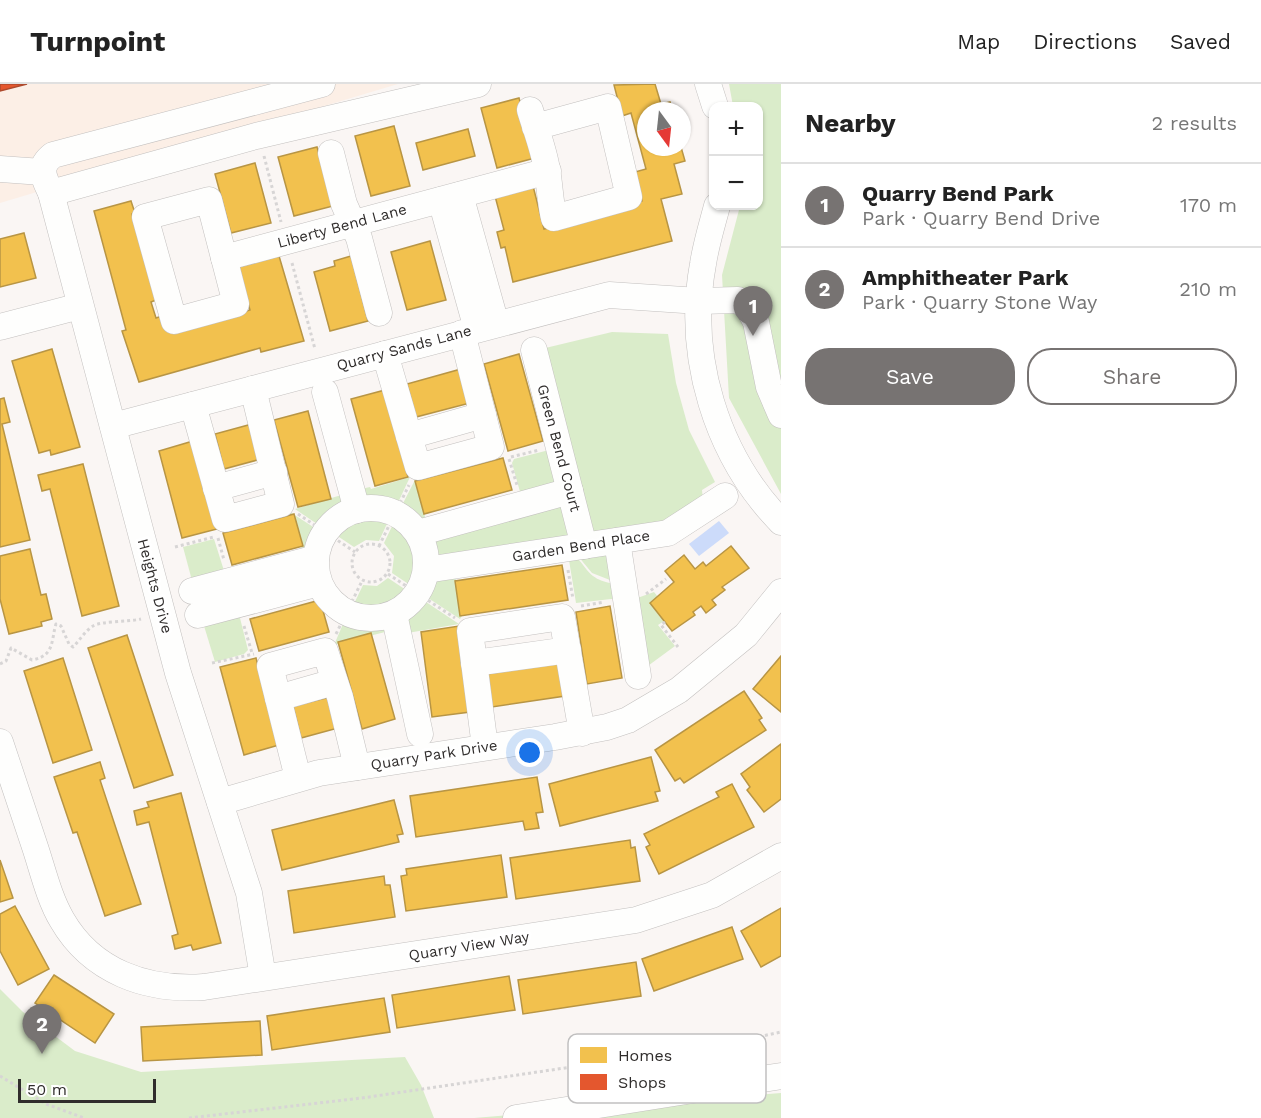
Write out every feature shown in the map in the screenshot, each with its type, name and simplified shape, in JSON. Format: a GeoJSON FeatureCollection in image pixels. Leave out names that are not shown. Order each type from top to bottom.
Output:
{"type":"FeatureCollection","features":[{"type":"Feature","properties":{"kind":"street"},"geometry":{"type":"LineString","coordinates":[[46,183],[45,161],[53,155],[246,94],[322,84]]}},
{"type":"Feature","properties":{"kind":"street"},"geometry":{"type":"LineString","coordinates":[[0,169],[46,183],[478,84]]}},
{"type":"Feature","properties":{"kind":"street"},"geometry":{"type":"LineString","coordinates":[[708,84],[713,102]]}},
{"type":"Feature","properties":{"kind":"street"},"geometry":{"type":"LineString","coordinates":[[246,94],[256,136]]}},
{"type":"Feature","properties":{"kind":"street"},"geometry":{"type":"LineString","coordinates":[[608,107],[629,197],[554,218],[549,199],[548,171],[533,118],[608,107]]}},
{"type":"Feature","properties":{"kind":"street"},"geometry":{"type":"LineString","coordinates":[[331,153],[344,204],[353,223],[379,313]]}},
{"type":"Feature","properties":{"kind":"street","name":"Liberty Bend Lane"},"geometry":{"type":"LineString","coordinates":[[224,258],[548,171]]}},
{"type":"Feature","properties":{"kind":"street","name":"Heights Drive"},"geometry":{"type":"LineString","coordinates":[[46,183],[162,614],[193,722],[249,893],[263,977]]}},
{"type":"Feature","properties":{"kind":"street"},"geometry":{"type":"LineString","coordinates":[[385,354],[418,468],[491,447],[483,415],[478,329],[450,197]]}},
{"type":"Feature","properties":{"kind":"street"},"geometry":{"type":"LineString","coordinates":[[208,200],[224,258],[236,304],[174,321],[146,217],[208,200]]}},
{"type":"Feature","properties":{"kind":"street"},"geometry":{"type":"LineString","coordinates":[[716,210],[703,264],[699,301],[699,339],[714,413],[728,449],[745,477],[781,522]]}},
{"type":"Feature","properties":{"kind":"street","name":"Quarry Sands Lane"},"geometry":{"type":"LineString","coordinates":[[113,426],[609,295],[699,301],[738,300],[748,307],[756,322],[769,387],[781,415]]}},
{"type":"Feature","properties":{"kind":"street"},"geometry":{"type":"LineString","coordinates":[[0,327],[80,306]]}},
{"type":"Feature","properties":{"kind":"street","name":"Green Bend Court"},"geometry":{"type":"LineString","coordinates":[[534,350],[570,491],[575,547]]}},
{"type":"Feature","properties":{"kind":"street"},"geometry":{"type":"LineString","coordinates":[[193,405],[225,519],[281,504],[252,389]]}},
{"type":"Feature","properties":{"kind":"street"},"geometry":{"type":"LineString","coordinates":[[325,392],[357,510]]}},
{"type":"Feature","properties":{"kind":"street"},"geometry":{"type":"LineString","coordinates":[[409,436],[483,415]]}},
{"type":"Feature","properties":{"kind":"street"},"geometry":{"type":"LineString","coordinates":[[216,488],[274,472]]}},
{"type":"Feature","properties":{"kind":"street"},"geometry":{"type":"LineString","coordinates":[[418,533],[570,491]]}},
{"type":"Feature","properties":{"kind":"street","name":"Garden Bend Place"},"geometry":{"type":"LineString","coordinates":[[426,570],[672,532],[725,496]]}},
{"type":"Feature","properties":{"kind":"street"},"geometry":{"type":"LineString","coordinates":[[376,508],[395,513],[418,533],[425,550],[426,570],[418,594],[394,614],[370,618],[347,613],[330,600],[318,570],[326,532],[339,518],[357,510],[376,508]]}},
{"type":"Feature","properties":{"kind":"street"},"geometry":{"type":"LineString","coordinates":[[617,541],[638,676]]}},
{"type":"Feature","properties":{"kind":"street"},"geometry":{"type":"LineString","coordinates":[[318,570],[238,604],[195,603],[318,570]]}},
{"type":"Feature","properties":{"kind":"street","name":"Quarry Park Drive"},"geometry":{"type":"LineString","coordinates":[[220,802],[298,778],[582,733],[628,720],[679,690],[746,635],[781,592]]}},
{"type":"Feature","properties":{"kind":"street"},"geometry":{"type":"LineString","coordinates":[[394,614],[420,734]]}},
{"type":"Feature","properties":{"kind":"street"},"geometry":{"type":"LineString","coordinates":[[485,747],[470,631],[562,617],[582,733]]}},
{"type":"Feature","properties":{"kind":"street"},"geometry":{"type":"LineString","coordinates":[[474,663],[568,650]]}},
{"type":"Feature","properties":{"kind":"street"},"geometry":{"type":"LineString","coordinates":[[298,778],[278,698],[261,659],[325,651],[357,767]]}},
{"type":"Feature","properties":{"kind":"street"},"geometry":{"type":"LineString","coordinates":[[278,698],[334,682]]}},
{"type":"Feature","properties":{"kind":"street","name":"Quarry View Way"},"geometry":{"type":"LineString","coordinates":[[0,742],[51,895],[62,921],[80,944],[99,962],[121,975],[144,984],[184,988],[636,920],[712,895],[781,856]]}},
{"type":"Feature","properties":{"kind":"street"},"geometry":{"type":"LineString","coordinates":[[766,1078],[781,1076]]}},
{"type":"Feature","properties":{"kind":"street"},"geometry":{"type":"LineString","coordinates":[[516,1118],[611,1103]]}},
{"type":"Feature","properties":{"kind":"path"},"geometry":{"type":"LineString","coordinates":[[522,504],[509,458],[558,445]]}},
{"type":"Feature","properties":{"kind":"path"},"geometry":{"type":"LineString","coordinates":[[379,546],[418,468]]}},
{"type":"Feature","properties":{"kind":"path"},"geometry":{"type":"LineString","coordinates":[[281,504],[355,552]]}},
{"type":"Feature","properties":{"kind":"path"},"geometry":{"type":"LineString","coordinates":[[175,547],[218,536],[225,519]]}},
{"type":"Feature","properties":{"kind":"path"},"geometry":{"type":"LineString","coordinates":[[366,544],[379,546],[385,550],[390,561],[387,574],[376,582],[362,581],[352,568],[355,552],[366,544]]}},
{"type":"Feature","properties":{"kind":"path"},"geometry":{"type":"LineString","coordinates":[[574,607],[575,547]]}},
{"type":"Feature","properties":{"kind":"path"},"geometry":{"type":"LineString","coordinates":[[387,574],[470,631]]}},
{"type":"Feature","properties":{"kind":"path"},"geometry":{"type":"LineString","coordinates":[[325,651],[362,581]]}},
{"type":"Feature","properties":{"kind":"path"},"geometry":{"type":"LineString","coordinates":[[212,663],[261,659],[238,604]]}},
{"type":"Feature","properties":{"kind":"path"},"geometry":{"type":"LineString","coordinates":[[0,664],[6,661],[11,648],[32,660],[39,658],[54,643],[56,624],[61,626],[73,647],[92,626],[99,623],[123,623],[162,614]]}},
{"type":"Feature","properties":{"kind":"path"},"geometry":{"type":"LineString","coordinates":[[665,622],[661,625],[678,647]]}},
{"type":"Feature","properties":{"kind":"path"},"geometry":{"type":"LineString","coordinates":[[766,1035],[781,1032]]}},
{"type":"Feature","properties":{"kind":"path"},"geometry":{"type":"LineString","coordinates":[[189,1118],[362,1098],[568,1068]]}},
{"type":"Feature","properties":{"kind":"path"},"geometry":{"type":"LineString","coordinates":[[0,1076],[45,1104],[84,1118]]}},
{"type":"Feature","properties":{"kind":"shaded area"},"geometry":{"type":"Polygon","coordinates":[[[0,84],[398,84],[0,203],[0,84]]]}},
{"type":"Feature","properties":{"kind":"green space"},"geometry":{"type":"Polygon","coordinates":[[[729,84],[781,84],[781,494],[729,398],[722,275],[739,210],[763,210],[763,102],[732,102],[729,84]]]}},
{"type":"Feature","properties":{"kind":"green space"},"geometry":{"type":"Polygon","coordinates":[[[612,332],[668,334],[676,383],[689,430],[715,482],[702,490],[703,501],[674,528],[588,543],[537,350],[612,332]]]}},
{"type":"Feature","properties":{"kind":"green space"},"geometry":{"type":"Polygon","coordinates":[[[553,449],[567,487],[522,499],[512,463],[514,459],[553,449]]]}},
{"type":"Feature","properties":{"kind":"green space"},"geometry":{"type":"Polygon","coordinates":[[[410,477],[395,509],[380,505],[359,505],[356,490],[370,487],[371,489],[410,477]]]}},
{"type":"Feature","properties":{"kind":"green space"},"geometry":{"type":"Polygon","coordinates":[[[416,478],[426,521],[420,529],[399,511],[416,478]]]}},
{"type":"Feature","properties":{"kind":"green space"},"geometry":{"type":"Polygon","coordinates":[[[348,493],[352,507],[336,515],[323,528],[295,509],[348,493]]]}},
{"type":"Feature","properties":{"kind":"green space"},"geometry":{"type":"Polygon","coordinates":[[[566,495],[581,540],[430,558],[427,541],[566,495]]]}},
{"type":"Feature","properties":{"kind":"green space"},"geometry":{"type":"Polygon","coordinates":[[[290,512],[321,532],[313,550],[303,553],[290,512]]]}},
{"type":"Feature","properties":{"kind":"green space"},"geometry":{"type":"Polygon","coordinates":[[[368,512],[391,515],[379,541],[366,540],[354,547],[330,531],[347,518],[368,512]]]}},
{"type":"Feature","properties":{"kind":"green space"},"geometry":{"type":"Polygon","coordinates":[[[396,518],[412,532],[420,549],[422,568],[416,589],[392,573],[394,556],[384,543],[396,518]]]}},
{"type":"Feature","properties":{"kind":"green space"},"geometry":{"type":"Polygon","coordinates":[[[214,539],[226,577],[194,588],[183,547],[214,539]]]}},
{"type":"Feature","properties":{"kind":"green space"},"geometry":{"type":"Polygon","coordinates":[[[612,544],[615,582],[592,573],[578,556],[612,544]]]}},
{"type":"Feature","properties":{"kind":"green space"},"geometry":{"type":"Polygon","coordinates":[[[568,554],[580,561],[599,580],[622,584],[620,598],[576,603],[568,554]]]}},
{"type":"Feature","properties":{"kind":"green space"},"geometry":{"type":"Polygon","coordinates":[[[454,568],[462,616],[460,619],[422,594],[430,571],[454,568]]]}},
{"type":"Feature","properties":{"kind":"green space"},"geometry":{"type":"Polygon","coordinates":[[[388,578],[412,594],[399,606],[385,612],[368,614],[351,610],[363,585],[377,586],[388,578]]]}},
{"type":"Feature","properties":{"kind":"green space"},"geometry":{"type":"Polygon","coordinates":[[[654,592],[658,597],[650,604],[664,621],[658,625],[675,646],[641,671],[629,601],[654,592]]]}},
{"type":"Feature","properties":{"kind":"green space"},"geometry":{"type":"Polygon","coordinates":[[[420,598],[459,624],[402,634],[398,616],[420,598]]]}},
{"type":"Feature","properties":{"kind":"green space"},"geometry":{"type":"Polygon","coordinates":[[[238,610],[248,650],[244,654],[215,662],[201,616],[238,610]]]}},
{"type":"Feature","properties":{"kind":"green space"},"geometry":{"type":"Polygon","coordinates":[[[346,617],[370,623],[391,619],[393,630],[334,645],[346,617]]]}},
{"type":"Feature","properties":{"kind":"green space"},"geometry":{"type":"Polygon","coordinates":[[[0,989],[23,1012],[75,1051],[141,1072],[405,1057],[421,1085],[434,1118],[0,1118],[0,989]]]}},
{"type":"Feature","properties":{"kind":"green space"},"geometry":{"type":"Polygon","coordinates":[[[781,1093],[781,1118],[474,1118],[658,1103],[766,1103],[766,1094],[781,1093]]]}},
{"type":"Feature","properties":{"kind":"water"},"geometry":{"type":"Polygon","coordinates":[[[719,521],[729,533],[699,556],[689,544],[719,521]]]}},
{"type":"Feature","properties":{"kind":"building: Homes"},"geometry":{"type":"Polygon","coordinates":[[[655,84],[660,102],[637,102],[637,135],[631,113],[622,116],[614,85],[655,84]]]}},
{"type":"Feature","properties":{"kind":"building: Homes"},"geometry":{"type":"Polygon","coordinates":[[[519,98],[535,158],[497,168],[481,108],[519,98]]]}},
{"type":"Feature","properties":{"kind":"building: Homes"},"geometry":{"type":"Polygon","coordinates":[[[394,126],[410,186],[371,196],[355,136],[394,126]]]}},
{"type":"Feature","properties":{"kind":"building: Homes"},"geometry":{"type":"Polygon","coordinates":[[[468,129],[475,156],[423,170],[416,143],[468,129]]]}},
{"type":"Feature","properties":{"kind":"building: Homes"},"geometry":{"type":"Polygon","coordinates":[[[317,147],[333,206],[294,216],[278,157],[317,147]]]}},
{"type":"Feature","properties":{"kind":"building: Homes"},"geometry":{"type":"Polygon","coordinates":[[[643,156],[684,156],[685,161],[674,164],[682,194],[661,199],[672,241],[513,282],[505,247],[501,248],[497,232],[504,230],[495,196],[533,186],[544,229],[624,209],[623,206],[642,201],[635,172],[646,169],[643,156]]]}},
{"type":"Feature","properties":{"kind":"building: Homes"},"geometry":{"type":"Polygon","coordinates":[[[255,163],[271,223],[231,233],[215,174],[255,163]]]}},
{"type":"Feature","properties":{"kind":"building: Homes"},"geometry":{"type":"Polygon","coordinates":[[[131,201],[135,213],[132,214],[156,300],[151,302],[156,318],[165,315],[170,332],[250,310],[238,267],[279,256],[304,341],[261,352],[260,348],[139,382],[122,331],[126,330],[94,211],[131,201]]]}},
{"type":"Feature","properties":{"kind":"building: Homes"},"geometry":{"type":"Polygon","coordinates":[[[24,233],[36,278],[0,287],[0,239],[24,233]]]}},
{"type":"Feature","properties":{"kind":"building: Homes"},"geometry":{"type":"Polygon","coordinates":[[[430,241],[446,300],[407,310],[391,252],[430,241]]]}},
{"type":"Feature","properties":{"kind":"building: Homes"},"geometry":{"type":"Polygon","coordinates":[[[351,256],[368,321],[330,331],[314,272],[335,266],[334,261],[351,256]]]}},
{"type":"Feature","properties":{"kind":"building: Homes"},"geometry":{"type":"Polygon","coordinates":[[[52,349],[80,447],[51,455],[50,450],[39,453],[12,361],[52,349]]]}},
{"type":"Feature","properties":{"kind":"building: Homes"},"geometry":{"type":"Polygon","coordinates":[[[519,354],[543,441],[508,451],[484,364],[519,354]]]}},
{"type":"Feature","properties":{"kind":"building: Homes"},"geometry":{"type":"Polygon","coordinates":[[[461,369],[470,403],[416,417],[407,384],[461,369]]]}},
{"type":"Feature","properties":{"kind":"building: Homes"},"geometry":{"type":"Polygon","coordinates":[[[385,390],[408,477],[375,486],[351,399],[385,390]]]}},
{"type":"Feature","properties":{"kind":"building: Homes"},"geometry":{"type":"Polygon","coordinates":[[[4,398],[10,422],[2,424],[30,540],[0,547],[0,399],[4,398]]]}},
{"type":"Feature","properties":{"kind":"building: Homes"},"geometry":{"type":"Polygon","coordinates":[[[308,411],[331,499],[298,507],[274,420],[308,411]]]}},
{"type":"Feature","properties":{"kind":"building: Homes"},"geometry":{"type":"Polygon","coordinates":[[[252,424],[261,459],[224,469],[215,434],[252,424]]]}},
{"type":"Feature","properties":{"kind":"building: Homes"},"geometry":{"type":"Polygon","coordinates":[[[193,441],[217,529],[182,538],[159,451],[193,441]]]}},
{"type":"Feature","properties":{"kind":"building: Homes"},"geometry":{"type":"Polygon","coordinates":[[[503,458],[512,490],[424,514],[415,481],[503,458]]]}},
{"type":"Feature","properties":{"kind":"building: Homes"},"geometry":{"type":"Polygon","coordinates":[[[83,464],[119,606],[82,616],[50,489],[42,491],[38,475],[83,464]]]}},
{"type":"Feature","properties":{"kind":"building: Homes"},"geometry":{"type":"Polygon","coordinates":[[[294,514],[303,546],[232,565],[223,533],[294,514]]]}},
{"type":"Feature","properties":{"kind":"building: Homes"},"geometry":{"type":"Polygon","coordinates":[[[731,546],[749,568],[722,587],[725,590],[712,600],[716,605],[706,613],[701,606],[693,612],[695,615],[672,631],[650,603],[674,582],[665,571],[684,555],[695,569],[703,562],[706,566],[731,546]]]}},
{"type":"Feature","properties":{"kind":"building: Homes"},"geometry":{"type":"Polygon","coordinates":[[[30,549],[41,595],[46,594],[52,619],[41,622],[42,626],[9,634],[0,599],[0,556],[30,549]]]}},
{"type":"Feature","properties":{"kind":"building: Homes"},"geometry":{"type":"Polygon","coordinates":[[[562,565],[568,600],[460,616],[455,581],[562,565]]]}},
{"type":"Feature","properties":{"kind":"building: Homes"},"geometry":{"type":"Polygon","coordinates":[[[320,600],[329,632],[259,651],[250,619],[320,600]]]}},
{"type":"Feature","properties":{"kind":"building: Homes"},"geometry":{"type":"Polygon","coordinates":[[[610,606],[622,678],[587,684],[576,612],[610,606]]]}},
{"type":"Feature","properties":{"kind":"building: Homes"},"geometry":{"type":"Polygon","coordinates":[[[459,626],[470,712],[432,717],[421,632],[459,626]]]}},
{"type":"Feature","properties":{"kind":"building: Homes"},"geometry":{"type":"Polygon","coordinates":[[[371,633],[395,719],[362,729],[338,642],[371,633]]]}},
{"type":"Feature","properties":{"kind":"building: Homes"},"geometry":{"type":"Polygon","coordinates":[[[127,635],[173,775],[134,788],[88,648],[127,635]]]}},
{"type":"Feature","properties":{"kind":"building: Homes"},"geometry":{"type":"Polygon","coordinates":[[[781,656],[781,712],[753,689],[781,656]]]}},
{"type":"Feature","properties":{"kind":"building: Homes"},"geometry":{"type":"Polygon","coordinates":[[[63,658],[92,750],[53,763],[24,671],[63,658]]]}},
{"type":"Feature","properties":{"kind":"building: Homes"},"geometry":{"type":"Polygon","coordinates":[[[256,658],[279,745],[244,755],[220,667],[256,658]]]}},
{"type":"Feature","properties":{"kind":"building: Homes"},"geometry":{"type":"Polygon","coordinates":[[[560,662],[565,696],[492,707],[487,674],[560,662]]]}},
{"type":"Feature","properties":{"kind":"building: Homes"},"geometry":{"type":"Polygon","coordinates":[[[744,691],[762,718],[759,720],[766,730],[684,783],[680,778],[675,781],[655,750],[744,691]]]}},
{"type":"Feature","properties":{"kind":"building: Homes"},"geometry":{"type":"Polygon","coordinates":[[[330,697],[338,728],[301,738],[293,706],[330,697]]]}},
{"type":"Feature","properties":{"kind":"building: Homes"},"geometry":{"type":"Polygon","coordinates":[[[781,744],[781,799],[764,812],[747,790],[750,787],[741,774],[781,744]]]}},
{"type":"Feature","properties":{"kind":"building: Homes"},"geometry":{"type":"Polygon","coordinates":[[[651,757],[660,791],[655,792],[658,801],[560,826],[549,784],[651,757]]]}},
{"type":"Feature","properties":{"kind":"building: Homes"},"geometry":{"type":"Polygon","coordinates":[[[100,762],[105,778],[100,780],[141,904],[105,916],[77,832],[73,833],[54,777],[100,762]]]}},
{"type":"Feature","properties":{"kind":"building: Homes"},"geometry":{"type":"Polygon","coordinates":[[[537,777],[543,812],[536,813],[539,828],[525,830],[523,821],[416,837],[410,796],[537,777]]]}},
{"type":"Feature","properties":{"kind":"building: Homes"},"geometry":{"type":"Polygon","coordinates":[[[732,784],[754,827],[659,874],[646,847],[650,845],[644,834],[719,797],[716,792],[732,784]]]}},
{"type":"Feature","properties":{"kind":"building: Homes"},"geometry":{"type":"Polygon","coordinates":[[[181,793],[221,943],[193,950],[191,945],[175,949],[172,936],[178,934],[149,822],[137,825],[134,811],[149,807],[147,802],[181,793]]]}},
{"type":"Feature","properties":{"kind":"building: Homes"},"geometry":{"type":"Polygon","coordinates":[[[394,800],[403,834],[397,835],[399,842],[282,870],[272,830],[394,800]]]}},
{"type":"Feature","properties":{"kind":"building: Homes"},"geometry":{"type":"Polygon","coordinates":[[[630,840],[631,848],[635,847],[640,881],[516,899],[510,858],[630,840]]]}},
{"type":"Feature","properties":{"kind":"building: Homes"},"geometry":{"type":"Polygon","coordinates":[[[501,855],[507,897],[406,911],[401,876],[407,875],[406,869],[501,855]]]}},
{"type":"Feature","properties":{"kind":"building: Homes"},"geometry":{"type":"Polygon","coordinates":[[[0,860],[13,898],[0,902],[0,860]]]}},
{"type":"Feature","properties":{"kind":"building: Homes"},"geometry":{"type":"Polygon","coordinates":[[[384,876],[385,885],[390,885],[395,917],[294,933],[288,891],[384,876]]]}},
{"type":"Feature","properties":{"kind":"building: Homes"},"geometry":{"type":"Polygon","coordinates":[[[15,906],[49,969],[18,985],[0,951],[0,914],[15,906]]]}},
{"type":"Feature","properties":{"kind":"building: Homes"},"geometry":{"type":"Polygon","coordinates":[[[781,908],[781,956],[761,967],[741,931],[781,908]]]}},
{"type":"Feature","properties":{"kind":"building: Homes"},"geometry":{"type":"Polygon","coordinates":[[[732,927],[743,959],[654,991],[642,959],[732,927]]]}},
{"type":"Feature","properties":{"kind":"building: Homes"},"geometry":{"type":"Polygon","coordinates":[[[636,962],[641,996],[523,1014],[518,980],[636,962]]]}},
{"type":"Feature","properties":{"kind":"building: Homes"},"geometry":{"type":"Polygon","coordinates":[[[54,975],[114,1014],[95,1043],[35,1003],[54,975]]]}},
{"type":"Feature","properties":{"kind":"building: Homes"},"geometry":{"type":"Polygon","coordinates":[[[509,976],[515,1010],[397,1028],[392,995],[509,976]]]}},
{"type":"Feature","properties":{"kind":"building: Homes"},"geometry":{"type":"Polygon","coordinates":[[[384,998],[390,1032],[272,1050],[267,1016],[384,998]]]}},
{"type":"Feature","properties":{"kind":"building: Homes"},"geometry":{"type":"Polygon","coordinates":[[[260,1021],[262,1055],[143,1061],[141,1027],[260,1021]]]}},
{"type":"Feature","properties":{"kind":"building: Shops"},"geometry":{"type":"Polygon","coordinates":[[[0,84],[27,84],[0,91],[0,84]]]}},
{"type":"Feature","properties":{"kind":"place","name":"Quarry Bend Park"},"geometry":{"type":"Point","coordinates":[753,336]}},
{"type":"Feature","properties":{"kind":"place","name":"Amphitheater Park"},"geometry":{"type":"Point","coordinates":[42,1054]}}]}
